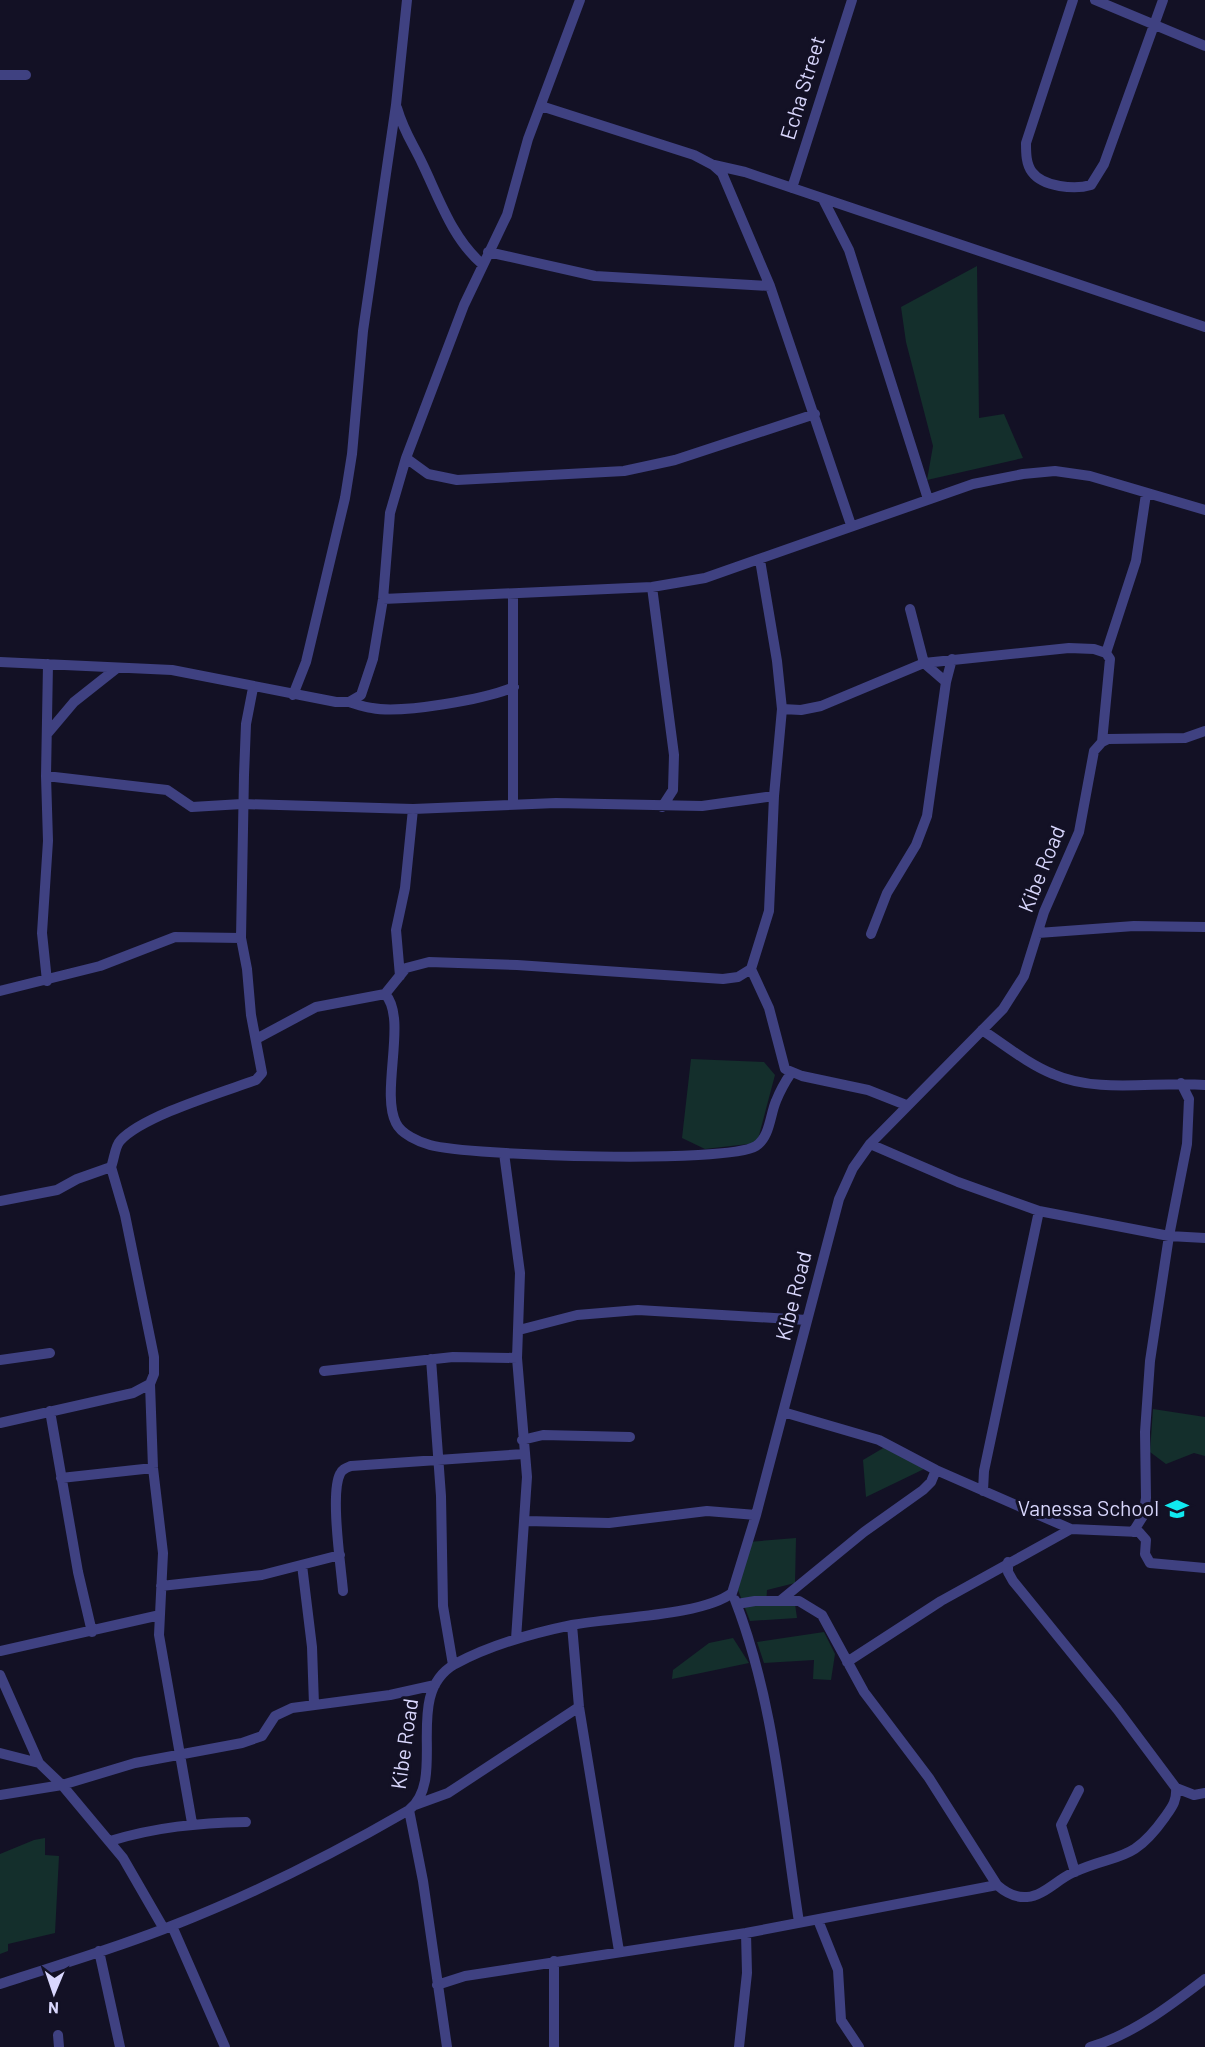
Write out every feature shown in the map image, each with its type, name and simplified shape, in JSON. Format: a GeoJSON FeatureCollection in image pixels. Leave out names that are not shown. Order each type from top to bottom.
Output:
{"type":"FeatureCollection","features":[{"type":"Feature","properties":{"kind":"street"},"geometry":{"type":"LineString","coordinates":[[292,695],[306,662],[345,498],[352,454],[363,331],[396,105],[407,0]]}},
{"type":"Feature","properties":{"kind":"street"},"geometry":{"type":"LineString","coordinates":[[349,702],[361,695],[367,681],[383,599],[390,513],[406,458],[482,264],[513,198],[528,139],[580,0]]}},
{"type":"Feature","properties":{"kind":"street","name":"Echa Street"},"geometry":{"type":"LineString","coordinates":[[792,188],[852,0]]}},
{"type":"Feature","properties":{"kind":"street"},"geometry":{"type":"LineString","coordinates":[[1073,0],[1026,143],[1031,171],[1050,182],[1083,187],[1091,185],[1098,178],[1163,0]]}},
{"type":"Feature","properties":{"kind":"street"},"geometry":{"type":"LineString","coordinates":[[1095,0],[1205,46]]}},
{"type":"Feature","properties":{"kind":"street"},"geometry":{"type":"LineString","coordinates":[[0,75],[26,75]]}},
{"type":"Feature","properties":{"kind":"street"},"geometry":{"type":"LineString","coordinates":[[396,105],[407,137],[453,226],[464,245],[482,264]]}},
{"type":"Feature","properties":{"kind":"street"},"geometry":{"type":"LineString","coordinates":[[541,106],[694,154],[713,165],[792,188],[824,201],[1204,323]]}},
{"type":"Feature","properties":{"kind":"street"},"geometry":{"type":"LineString","coordinates":[[713,165],[728,183],[770,286],[851,525]]}},
{"type":"Feature","properties":{"kind":"street"},"geometry":{"type":"LineString","coordinates":[[824,201],[838,223],[849,250],[928,499]]}},
{"type":"Feature","properties":{"kind":"street"},"geometry":{"type":"LineString","coordinates":[[488,252],[595,276],[770,286]]}},
{"type":"Feature","properties":{"kind":"street"},"geometry":{"type":"LineString","coordinates":[[406,458],[428,474],[457,480],[624,471],[675,460],[815,414]]}},
{"type":"Feature","properties":{"kind":"street"},"geometry":{"type":"LineString","coordinates":[[383,599],[652,587],[705,578],[973,484],[1055,471],[1090,476],[1205,510]]}},
{"type":"Feature","properties":{"kind":"street"},"geometry":{"type":"LineString","coordinates":[[780,725],[801,711],[831,702],[924,663],[1069,648],[1094,649],[1106,653],[1136,561],[1146,494]]}},
{"type":"Feature","properties":{"kind":"street"},"geometry":{"type":"LineString","coordinates":[[256,1039],[316,1007],[385,994],[400,976],[415,964],[429,962],[517,965],[723,979],[738,977],[751,969],[769,911],[774,796],[782,710],[777,661],[760,560]]}},
{"type":"Feature","properties":{"kind":"street"},"geometry":{"type":"LineString","coordinates":[[652,587],[674,754],[673,790],[662,807]]}},
{"type":"Feature","properties":{"kind":"street"},"geometry":{"type":"LineString","coordinates":[[513,594],[513,803]]}},
{"type":"Feature","properties":{"kind":"street"},"geometry":{"type":"LineString","coordinates":[[910,609],[924,663],[946,682]]}},
{"type":"Feature","properties":{"kind":"street","name":"Kibe Road"},"geometry":{"type":"LineString","coordinates":[[412,1807],[425,1773],[428,1705],[435,1685],[453,1665],[516,1639],[572,1625],[689,1608],[724,1598],[732,1593],[756,1515],[839,1199],[853,1168],[870,1144],[982,1030],[1014,994],[1024,976],[1044,912],[1079,832],[1094,751],[1102,742],[1110,667],[1106,653]]}},
{"type":"Feature","properties":{"kind":"street"},"geometry":{"type":"LineString","coordinates":[[871,934],[887,892],[916,845],[927,816],[946,682],[952,659]]}},
{"type":"Feature","properties":{"kind":"street"},"geometry":{"type":"LineString","coordinates":[[0,662],[205,675],[254,688],[336,702],[349,702],[373,709],[393,710],[487,696],[514,687]]}},
{"type":"Feature","properties":{"kind":"street"},"geometry":{"type":"LineString","coordinates":[[47,981],[42,933],[48,841],[46,776],[48,664]]}},
{"type":"Feature","properties":{"kind":"street"},"geometry":{"type":"LineString","coordinates":[[47,735],[74,702],[117,668]]}},
{"type":"Feature","properties":{"kind":"street"},"geometry":{"type":"LineString","coordinates":[[192,1823],[159,1635],[162,1536],[153,1468],[150,1384],[154,1374],[154,1357],[125,1215],[111,1167],[119,1142],[138,1127],[184,1106],[256,1080],[262,1073],[241,938],[242,804],[246,724],[254,688]]}},
{"type":"Feature","properties":{"kind":"street"},"geometry":{"type":"LineString","coordinates":[[782,710],[801,711]]}},
{"type":"Feature","properties":{"kind":"street"},"geometry":{"type":"LineString","coordinates":[[1102,742],[1116,738],[1185,738],[1205,731]]}},
{"type":"Feature","properties":{"kind":"street"},"geometry":{"type":"LineString","coordinates":[[46,776],[167,790],[192,807],[242,804],[413,809],[513,803],[662,807],[717,805],[774,796]]}},
{"type":"Feature","properties":{"kind":"street"},"geometry":{"type":"LineString","coordinates":[[400,976],[396,930],[405,888],[413,809]]}},
{"type":"Feature","properties":{"kind":"street"},"geometry":{"type":"LineString","coordinates":[[1038,933],[1134,926],[1205,927]]}},
{"type":"Feature","properties":{"kind":"street"},"geometry":{"type":"LineString","coordinates":[[0,991],[100,966],[175,937],[241,938]]}},
{"type":"Feature","properties":{"kind":"street"},"geometry":{"type":"LineString","coordinates":[[751,969],[769,1008],[782,1064],[790,1073],[868,1090],[906,1105]]}},
{"type":"Feature","properties":{"kind":"street"},"geometry":{"type":"LineString","coordinates":[[385,994],[391,1000],[393,1016],[392,1106],[396,1123],[406,1134],[428,1144],[504,1153],[698,1155],[747,1150],[758,1145],[766,1135],[775,1104],[790,1073]]}},
{"type":"Feature","properties":{"kind":"street"},"geometry":{"type":"LineString","coordinates":[[982,1030],[1037,1066],[1070,1080],[1103,1086],[1181,1083],[1203,1085]]}},
{"type":"Feature","properties":{"kind":"street"},"geometry":{"type":"LineString","coordinates":[[1133,1532],[1143,1516],[1146,1498],[1145,1432],[1149,1373],[1169,1236],[1187,1144],[1189,1099],[1181,1083]]}},
{"type":"Feature","properties":{"kind":"street"},"geometry":{"type":"LineString","coordinates":[[1189,1099],[1203,1085]]}},
{"type":"Feature","properties":{"kind":"street"},"geometry":{"type":"LineString","coordinates":[[870,1144],[958,1182],[1039,1211],[1169,1236],[1205,1238]]}},
{"type":"Feature","properties":{"kind":"street"},"geometry":{"type":"LineString","coordinates":[[504,1153],[518,1244],[517,1358],[526,1521],[516,1639]]}},
{"type":"Feature","properties":{"kind":"street"},"geometry":{"type":"LineString","coordinates":[[0,1201],[57,1190],[85,1176],[111,1167]]}},
{"type":"Feature","properties":{"kind":"street"},"geometry":{"type":"LineString","coordinates":[[983,1491],[984,1471],[1039,1211]]}},
{"type":"Feature","properties":{"kind":"street"},"geometry":{"type":"LineString","coordinates":[[519,1330],[577,1315],[638,1310],[807,1320]]}},
{"type":"Feature","properties":{"kind":"street"},"geometry":{"type":"LineString","coordinates":[[0,1360],[50,1353]]}},
{"type":"Feature","properties":{"kind":"street"},"geometry":{"type":"LineString","coordinates":[[324,1371],[431,1359],[517,1358]]}},
{"type":"Feature","properties":{"kind":"street"},"geometry":{"type":"LineString","coordinates":[[431,1359],[441,1496],[443,1606],[453,1665]]}},
{"type":"Feature","properties":{"kind":"street"},"geometry":{"type":"LineString","coordinates":[[0,1423],[133,1393],[150,1384]]}},
{"type":"Feature","properties":{"kind":"street"},"geometry":{"type":"LineString","coordinates":[[50,1411],[85,1610],[92,1632]]}},
{"type":"Feature","properties":{"kind":"street"},"geometry":{"type":"LineString","coordinates":[[783,1412],[879,1440],[936,1470],[1071,1529],[1133,1532],[1144,1536],[1145,1554],[1150,1563],[1205,1568]]}},
{"type":"Feature","properties":{"kind":"street"},"geometry":{"type":"LineString","coordinates":[[522,1434],[630,1437]]}},
{"type":"Feature","properties":{"kind":"street"},"geometry":{"type":"LineString","coordinates":[[343,1591],[337,1487],[338,1476],[343,1469],[351,1466],[524,1454]]}},
{"type":"Feature","properties":{"kind":"street"},"geometry":{"type":"LineString","coordinates":[[61,1478],[153,1468]]}},
{"type":"Feature","properties":{"kind":"street"},"geometry":{"type":"LineString","coordinates":[[781,1600],[864,1532],[923,1490],[931,1482],[936,1470]]}},
{"type":"Feature","properties":{"kind":"street"},"geometry":{"type":"LineString","coordinates":[[962,1481],[984,1471]]}},
{"type":"Feature","properties":{"kind":"street"},"geometry":{"type":"LineString","coordinates":[[526,1521],[609,1522],[707,1512],[756,1515]]}},
{"type":"Feature","properties":{"kind":"street"},"geometry":{"type":"LineString","coordinates":[[1050,1540],[1051,1521]]}},
{"type":"Feature","properties":{"kind":"street"},"geometry":{"type":"LineString","coordinates":[[847,1662],[941,1601],[1071,1529]]}},
{"type":"Feature","properties":{"kind":"street"},"geometry":{"type":"LineString","coordinates":[[161,1586],[232,1580],[340,1555]]}},
{"type":"Feature","properties":{"kind":"street"},"geometry":{"type":"LineString","coordinates":[[1008,1562],[1008,1572],[1012,1581],[1117,1709],[1176,1788],[1194,1795],[1205,1793]]}},
{"type":"Feature","properties":{"kind":"street"},"geometry":{"type":"LineString","coordinates":[[302,1565],[312,1647],[314,1705]]}},
{"type":"Feature","properties":{"kind":"street"},"geometry":{"type":"LineString","coordinates":[[732,1593],[770,1725],[799,1922]]}},
{"type":"Feature","properties":{"kind":"street"},"geometry":{"type":"LineString","coordinates":[[737,1604],[781,1600],[799,1601],[822,1615],[864,1692],[929,1778],[997,1885],[1004,1891],[1028,1897],[1075,1872],[1117,1859],[1143,1845],[1172,1807],[1176,1788]]}},
{"type":"Feature","properties":{"kind":"street"},"geometry":{"type":"LineString","coordinates":[[0,1652],[160,1616]]}},
{"type":"Feature","properties":{"kind":"street"},"geometry":{"type":"LineString","coordinates":[[572,1625],[579,1707],[619,1951]]}},
{"type":"Feature","properties":{"kind":"street"},"geometry":{"type":"LineString","coordinates":[[1,1680],[39,1763],[62,1785],[110,1841],[136,1875],[168,1927],[225,2047]]}},
{"type":"Feature","properties":{"kind":"street"},"geometry":{"type":"LineString","coordinates":[[0,1795],[62,1785],[135,1762],[256,1739],[283,1710],[435,1685]]}},
{"type":"Feature","properties":{"kind":"street"},"geometry":{"type":"LineString","coordinates":[[0,1984],[168,1927],[309,1866],[412,1807],[448,1793],[579,1707]]}},
{"type":"Feature","properties":{"kind":"street"},"geometry":{"type":"LineString","coordinates":[[0,1753],[39,1763]]}},
{"type":"Feature","properties":{"kind":"street"},"geometry":{"type":"LineString","coordinates":[[1075,1872],[1061,1825],[1079,1790]]}},
{"type":"Feature","properties":{"kind":"street"},"geometry":{"type":"LineString","coordinates":[[412,1807],[447,2047]]}},
{"type":"Feature","properties":{"kind":"street"},"geometry":{"type":"LineString","coordinates":[[110,1841],[158,1827],[192,1823],[246,1822]]}},
{"type":"Feature","properties":{"kind":"street"},"geometry":{"type":"LineString","coordinates":[[437,1985],[465,1976],[746,1933],[997,1885]]}},
{"type":"Feature","properties":{"kind":"street"},"geometry":{"type":"LineString","coordinates":[[818,1920],[838,1970],[841,2020],[859,2047]]}},
{"type":"Feature","properties":{"kind":"street"},"geometry":{"type":"LineString","coordinates":[[739,2047],[747,1973],[746,1933]]}},
{"type":"Feature","properties":{"kind":"street"},"geometry":{"type":"LineString","coordinates":[[99,1951],[120,2047]]}},
{"type":"Feature","properties":{"kind":"street"},"geometry":{"type":"LineString","coordinates":[[554,1961],[554,2047]]}},
{"type":"Feature","properties":{"kind":"street"},"geometry":{"type":"LineString","coordinates":[[1090,2047],[1113,2038],[1153,2016],[1205,1979]]}},
{"type":"Feature","properties":{"kind":"street"},"geometry":{"type":"LineString","coordinates":[[58,2035],[58,2047]]}},
{"type":"Feature","properties":{"kind":"green space"},"geometry":{"type":"Polygon","coordinates":[[[977,266],[979,418],[1004,414],[1023,458],[927,480],[933,446],[906,342],[901,307],[977,266]]]}},
{"type":"Feature","properties":{"kind":"green space"},"geometry":{"type":"Polygon","coordinates":[[[691,1059],[764,1062],[775,1075],[757,1143],[705,1149],[682,1138],[691,1059]]]}},
{"type":"Feature","properties":{"kind":"green space"},"geometry":{"type":"Polygon","coordinates":[[[1153,1409],[1205,1417],[1205,1456],[1194,1453],[1166,1464],[1150,1452],[1153,1409]]]}},
{"type":"Feature","properties":{"kind":"green space"},"geometry":{"type":"Polygon","coordinates":[[[885,1447],[924,1469],[866,1497],[863,1460],[885,1447]]]}},
{"type":"Feature","properties":{"kind":"green space"},"geometry":{"type":"Polygon","coordinates":[[[796,1538],[795,1583],[767,1590],[766,1605],[795,1604],[797,1618],[750,1621],[738,1590],[748,1542],[796,1538]]]}},
{"type":"Feature","properties":{"kind":"green space"},"geometry":{"type":"Polygon","coordinates":[[[824,1632],[835,1654],[831,1680],[813,1679],[814,1660],[764,1663],[757,1642],[824,1632]]]}},
{"type":"Feature","properties":{"kind":"green space"},"geometry":{"type":"Polygon","coordinates":[[[733,1638],[749,1663],[672,1679],[673,1670],[709,1643],[733,1638]]]}},
{"type":"Feature","properties":{"kind":"green space"},"geometry":{"type":"Polygon","coordinates":[[[45,1838],[45,1855],[59,1856],[55,1933],[8,1944],[8,1951],[0,1954],[0,1854],[34,1840],[45,1838]]]}},
{"type":"Feature","properties":{"kind":"place","name":"Vanessa School"},"geometry":{"type":"Point","coordinates":[1177,1509]}}]}
